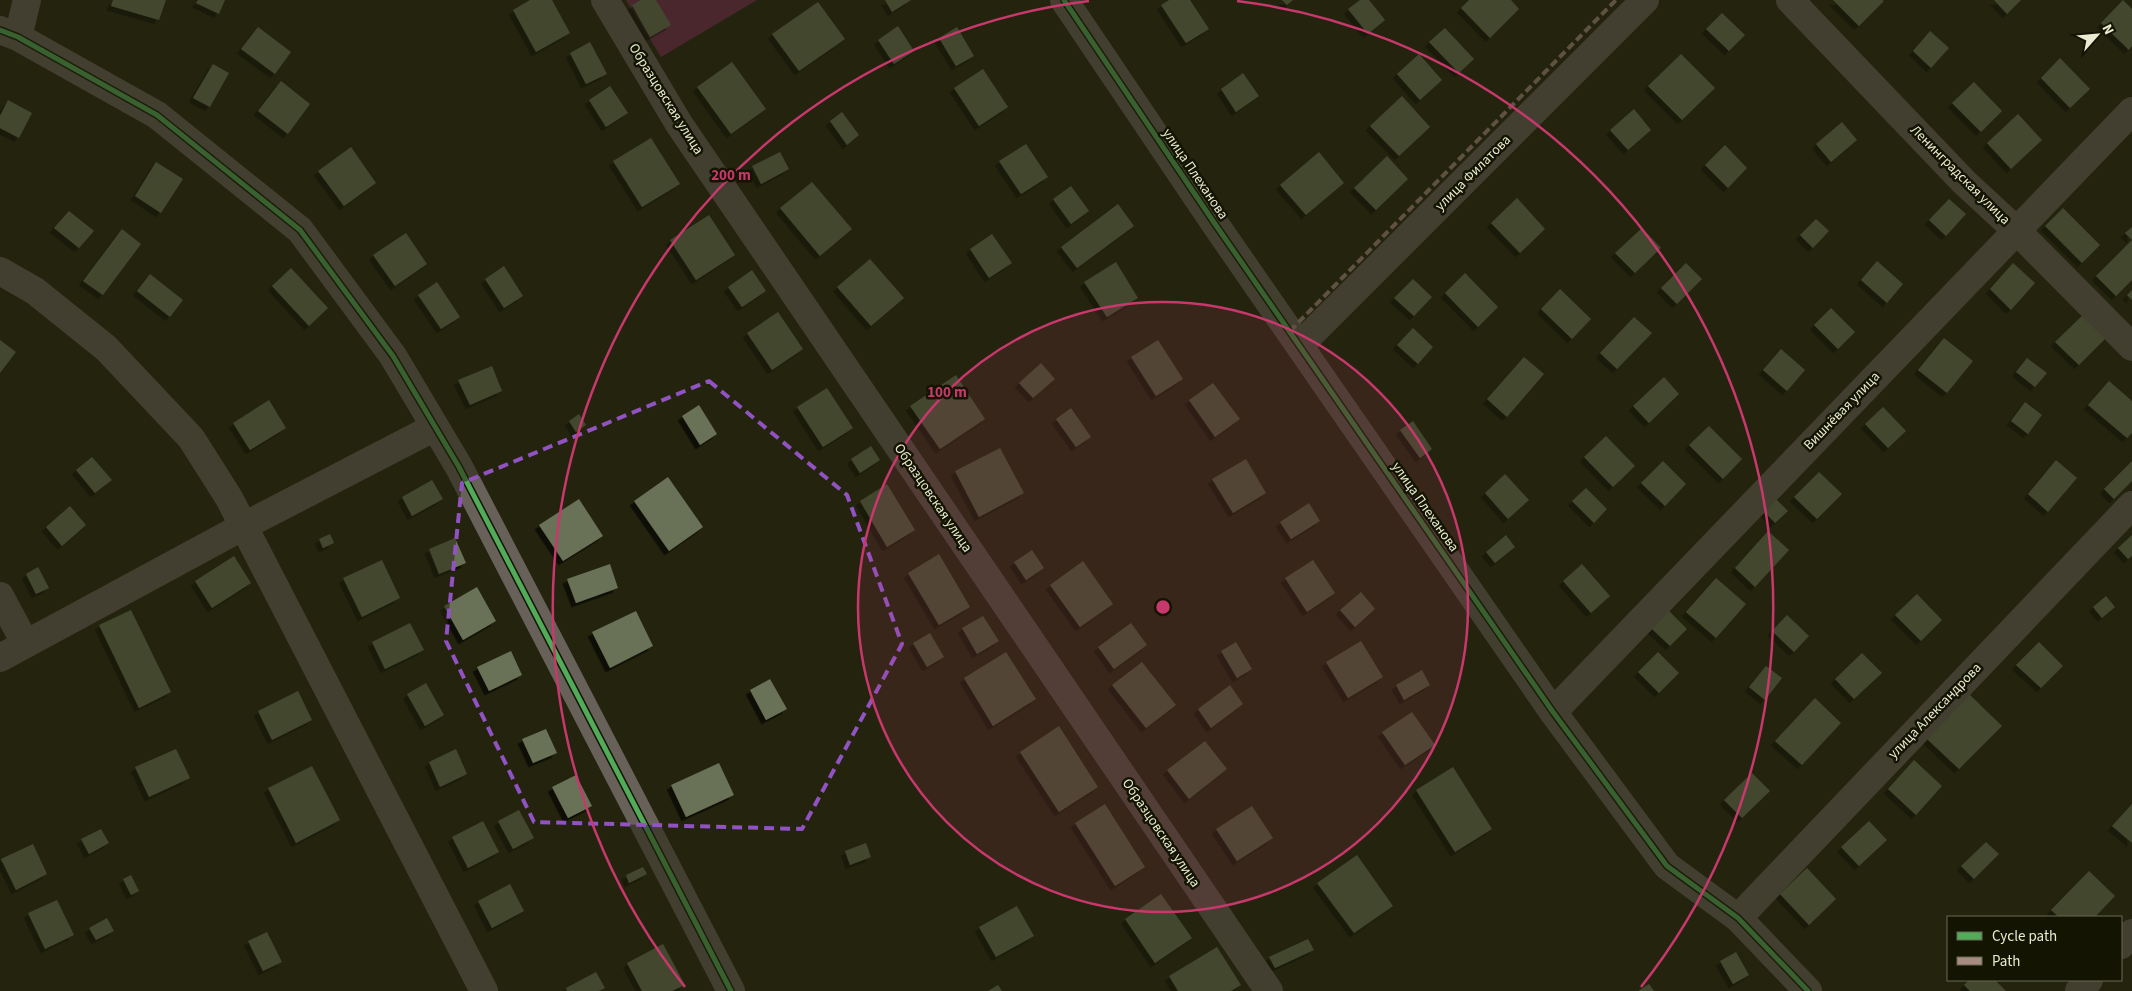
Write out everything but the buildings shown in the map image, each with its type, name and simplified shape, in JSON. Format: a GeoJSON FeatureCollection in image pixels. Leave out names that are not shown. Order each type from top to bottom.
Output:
{"type":"FeatureCollection","features":[{"type":"Feature","properties":{"kind":"street"},"geometry":{"type":"LineString","coordinates":[[27,0],[9,33],[157,116],[300,230],[393,356],[459,467],[731,991]]}},
{"type":"Feature","properties":{"kind":"street","name":"Образцовская улица"},"geometry":{"type":"LineString","coordinates":[[605,0],[679,124],[1269,991]]}},
{"type":"Feature","properties":{"kind":"street","name":"улица Плеханова"},"geometry":{"type":"LineString","coordinates":[[1064,0],[1553,712],[1667,866],[1738,918],[1808,991]]}},
{"type":"Feature","properties":{"kind":"street","name":"улица Филатова"},"geometry":{"type":"LineString","coordinates":[[1300,345],[1645,0]]}},
{"type":"Feature","properties":{"kind":"street","name":"Ленинградская улица"},"geometry":{"type":"LineString","coordinates":[[1790,0],[1964,182],[2016,230],[2132,347]]}},
{"type":"Feature","properties":{"kind":"street","name":"Вишнёвая улица"},"geometry":{"type":"LineString","coordinates":[[1553,712],[2016,230],[2132,112]]}},
{"type":"Feature","properties":{"kind":"street"},"geometry":{"type":"LineString","coordinates":[[0,271],[35,291],[106,348],[191,438],[229,498],[242,527],[484,991]]}},
{"type":"Feature","properties":{"kind":"street"},"geometry":{"type":"LineString","coordinates":[[0,658],[242,527],[436,427]]}},
{"type":"Feature","properties":{"kind":"street","name":"улица Александрова"},"geometry":{"type":"LineString","coordinates":[[1738,918],[2132,505]]}},
{"type":"Feature","properties":{"kind":"street"},"geometry":{"type":"LineString","coordinates":[[0,596],[23,639]]}},
{"type":"Feature","properties":{"kind":"street"},"geometry":{"type":"LineString","coordinates":[[2122,944],[2132,933]]}},
{"type":"Feature","properties":{"kind":"street"},"geometry":{"type":"LineString","coordinates":[[2079,991],[2088,981]]}},
{"type":"Feature","properties":{"kind":"highlighted area"},"geometry":{"type":"Polygon","coordinates":[[[709,381],[847,495],[902,644],[802,829],[534,822],[446,641],[462,483],[709,381]]]}},
{"type":"Feature","properties":{"kind":"shaded area"},"geometry":{"type":"Polygon","coordinates":[[[626,0],[757,0],[661,57],[626,0]]]}},
{"type":"Feature","properties":{"kind":"marked path"},"geometry":{"type":"LineString","coordinates":[[1290,331],[1616,0]]}},
{"type":"Feature","properties":{"kind":"cycle path"},"geometry":{"type":"LineString","coordinates":[[1064,0],[1215,224],[1553,712],[1667,866],[1738,918],[1808,991]]}},
{"type":"Feature","properties":{"kind":"cycle path"},"geometry":{"type":"LineString","coordinates":[[0,30],[18,37],[157,115],[300,230],[393,356],[459,467],[731,991]]}}]}
